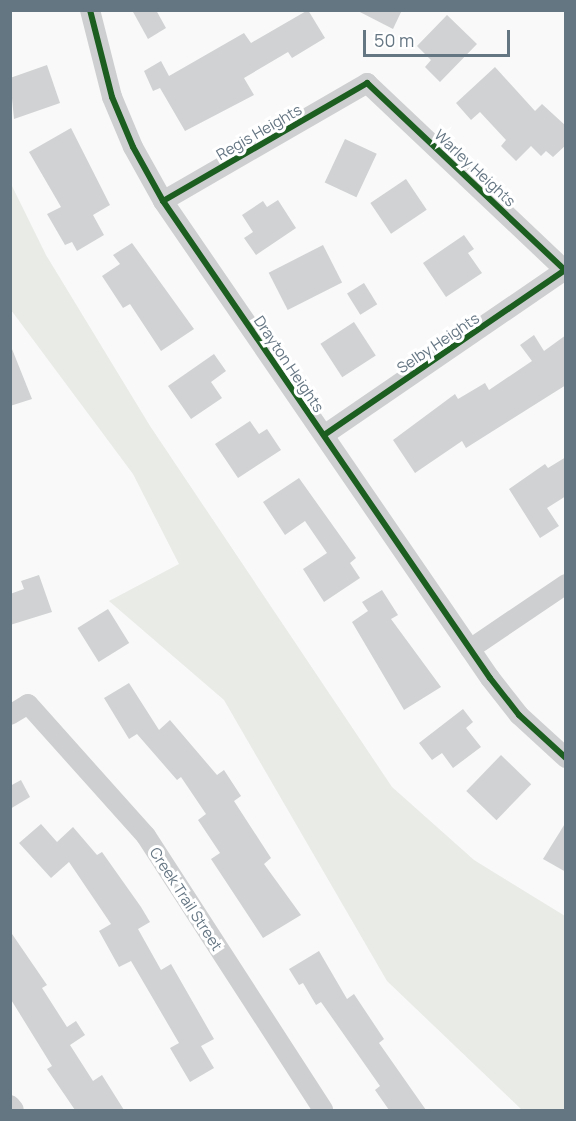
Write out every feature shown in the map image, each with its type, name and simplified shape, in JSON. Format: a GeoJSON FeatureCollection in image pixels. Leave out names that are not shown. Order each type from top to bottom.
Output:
{"type":"FeatureCollection","features":[{"type":"Feature","properties":{"kind":"street","name":"Drayton Heights"},"geometry":{"type":"LineString","coordinates":[[90,10],[112,97],[133,147],[164,201],[470,649],[519,715],[566,758]]}},
{"type":"Feature","properties":{"kind":"street","name":"Regis Heights"},"geometry":{"type":"LineString","coordinates":[[164,201],[367,83]]}},
{"type":"Feature","properties":{"kind":"street","name":"Warley Heights"},"geometry":{"type":"LineString","coordinates":[[367,83],[566,270]]}},
{"type":"Feature","properties":{"kind":"street","name":"Selby Heights"},"geometry":{"type":"LineString","coordinates":[[324,435],[566,270]]}},
{"type":"Feature","properties":{"kind":"street"},"geometry":{"type":"LineString","coordinates":[[470,649],[566,584]]}},
{"type":"Feature","properties":{"kind":"street","name":"Creek Trail Street"},"geometry":{"type":"LineString","coordinates":[[10,715],[28,704],[146,836],[324,1110]]}},
{"type":"Feature","properties":{"kind":"street"},"geometry":{"type":"LineString","coordinates":[[10,1105],[14,1110]]}},
{"type":"Feature","properties":{"kind":"shaded area"},"geometry":{"type":"Polygon","coordinates":[[[10,182],[46,255],[150,426],[392,787],[474,860],[565,916],[565,1110],[522,1110],[387,981],[224,700],[109,601],[179,564],[133,474],[11,310],[10,182]]]}},
{"type":"Feature","properties":{"kind":"building"},"geometry":{"type":"Polygon","coordinates":[[[132,10],[156,10],[166,28],[148,39],[132,10]]]}},
{"type":"Feature","properties":{"kind":"building"},"geometry":{"type":"Polygon","coordinates":[[[308,10],[325,38],[292,58],[288,52],[244,78],[254,95],[185,131],[160,88],[153,91],[144,71],[161,61],[169,76],[244,33],[251,43],[308,10]]]}},
{"type":"Feature","properties":{"kind":"building"},"geometry":{"type":"Polygon","coordinates":[[[356,10],[402,10],[393,29],[356,10]]]}},
{"type":"Feature","properties":{"kind":"building"},"geometry":{"type":"Polygon","coordinates":[[[447,15],[477,44],[440,82],[425,67],[431,60],[417,46],[447,15]]]}},
{"type":"Feature","properties":{"kind":"building"},"geometry":{"type":"Polygon","coordinates":[[[47,65],[60,103],[14,119],[10,78],[47,65]]]}},
{"type":"Feature","properties":{"kind":"building"},"geometry":{"type":"Polygon","coordinates":[[[495,67],[535,111],[542,104],[566,126],[566,145],[553,157],[546,151],[541,156],[531,146],[516,161],[501,146],[506,140],[480,112],[471,120],[456,103],[495,67]]]}},
{"type":"Feature","properties":{"kind":"building"},"geometry":{"type":"Polygon","coordinates":[[[71,128],[110,205],[93,215],[104,235],[77,251],[72,242],[65,245],[47,214],[61,207],[29,152],[71,128]]]}},
{"type":"Feature","properties":{"kind":"building"},"geometry":{"type":"Polygon","coordinates":[[[345,139],[377,154],[356,197],[325,183],[345,139]]]}},
{"type":"Feature","properties":{"kind":"building"},"geometry":{"type":"Polygon","coordinates":[[[406,179],[427,210],[391,234],[370,203],[406,179]]]}},
{"type":"Feature","properties":{"kind":"building"},"geometry":{"type":"Polygon","coordinates":[[[278,200],[296,228],[256,255],[244,238],[253,232],[242,215],[263,201],[267,207],[278,200]]]}},
{"type":"Feature","properties":{"kind":"building"},"geometry":{"type":"Polygon","coordinates":[[[464,235],[474,249],[468,253],[482,273],[446,297],[423,263],[464,235]]]}},
{"type":"Feature","properties":{"kind":"building"},"geometry":{"type":"Polygon","coordinates":[[[132,243],[194,329],[161,351],[130,304],[123,308],[102,276],[120,264],[113,255],[132,243]]]}},
{"type":"Feature","properties":{"kind":"building"},"geometry":{"type":"Polygon","coordinates":[[[323,245],[342,282],[288,310],[269,273],[323,245]]]}},
{"type":"Feature","properties":{"kind":"building"},"geometry":{"type":"Polygon","coordinates":[[[364,283],[377,304],[360,315],[347,294],[364,283]]]}},
{"type":"Feature","properties":{"kind":"building"},"geometry":{"type":"Polygon","coordinates":[[[354,322],[376,356],[342,377],[320,344],[354,322]]]}},
{"type":"Feature","properties":{"kind":"building"},"geometry":{"type":"Polygon","coordinates":[[[534,335],[544,351],[566,335],[566,385],[466,448],[462,441],[415,473],[393,440],[455,394],[458,399],[485,383],[489,390],[532,361],[520,345],[534,335]]]}},
{"type":"Feature","properties":{"kind":"building"},"geometry":{"type":"Polygon","coordinates":[[[10,344],[32,399],[10,406],[10,344]]]}},
{"type":"Feature","properties":{"kind":"building"},"geometry":{"type":"Polygon","coordinates":[[[214,354],[226,371],[211,382],[222,398],[191,419],[168,386],[214,354]]]}},
{"type":"Feature","properties":{"kind":"building"},"geometry":{"type":"Polygon","coordinates":[[[250,421],[259,434],[267,429],[281,450],[238,478],[215,444],[250,421]]]}},
{"type":"Feature","properties":{"kind":"building"},"geometry":{"type":"Polygon","coordinates":[[[566,457],[566,496],[547,508],[559,526],[540,538],[509,489],[545,464],[548,468],[566,457]]]}},
{"type":"Feature","properties":{"kind":"building"},"geometry":{"type":"Polygon","coordinates":[[[299,478],[356,558],[350,563],[360,578],[324,602],[303,569],[327,553],[305,521],[285,535],[263,502],[299,478]]]}},
{"type":"Feature","properties":{"kind":"building"},"geometry":{"type":"Polygon","coordinates":[[[39,575],[52,612],[10,625],[10,594],[24,589],[21,581],[39,575]]]}},
{"type":"Feature","properties":{"kind":"building"},"geometry":{"type":"Polygon","coordinates":[[[382,590],[398,615],[391,619],[441,687],[404,710],[352,622],[368,611],[362,602],[382,590]]]}},
{"type":"Feature","properties":{"kind":"building"},"geometry":{"type":"Polygon","coordinates":[[[108,609],[129,643],[99,662],[77,628],[108,609]]]}},
{"type":"Feature","properties":{"kind":"building"},"geometry":{"type":"Polygon","coordinates":[[[129,683],[159,730],[170,720],[217,775],[224,770],[241,796],[234,801],[271,858],[264,864],[301,915],[263,938],[211,859],[220,853],[198,820],[206,814],[181,777],[177,780],[137,734],[129,739],[104,698],[129,683]]]}},
{"type":"Feature","properties":{"kind":"building"},"geometry":{"type":"Polygon","coordinates":[[[463,709],[473,722],[466,728],[481,747],[453,768],[442,753],[432,760],[419,743],[463,709]]]}},
{"type":"Feature","properties":{"kind":"building"},"geometry":{"type":"Polygon","coordinates":[[[501,755],[531,784],[496,820],[466,791],[501,755]]]}},
{"type":"Feature","properties":{"kind":"building"},"geometry":{"type":"Polygon","coordinates":[[[21,780],[30,797],[10,809],[10,786],[21,780]]]}},
{"type":"Feature","properties":{"kind":"building"},"geometry":{"type":"Polygon","coordinates":[[[566,822],[566,872],[543,859],[566,822]]]}},
{"type":"Feature","properties":{"kind":"building"},"geometry":{"type":"Polygon","coordinates":[[[41,824],[57,842],[73,827],[97,855],[102,852],[141,907],[150,922],[138,929],[161,970],[171,964],[214,1039],[201,1046],[214,1068],[190,1082],[170,1048],[179,1043],[131,961],[119,967],[99,931],[111,924],[69,862],[51,878],[19,843],[41,824]]]}},
{"type":"Feature","properties":{"kind":"building"},"geometry":{"type":"Polygon","coordinates":[[[10,931],[47,985],[42,988],[67,1027],[76,1021],[85,1035],[70,1045],[93,1081],[102,1075],[124,1110],[75,1110],[47,1069],[52,1066],[10,998],[10,931]]]}},
{"type":"Feature","properties":{"kind":"building"},"geometry":{"type":"Polygon","coordinates":[[[319,951],[347,999],[354,994],[384,1039],[379,1043],[426,1110],[389,1110],[375,1090],[380,1086],[321,1002],[316,1005],[303,983],[299,985],[289,969],[319,951]]]}},
{"type":"Feature","properties":{"kind":"cycle path"},"geometry":{"type":"LineString","coordinates":[[90,10],[112,97],[133,147],[163,201],[490,678],[519,715],[566,758]]}},
{"type":"Feature","properties":{"kind":"cycle path"},"geometry":{"type":"LineString","coordinates":[[163,201],[367,83],[565,270],[324,435]]}}]}
